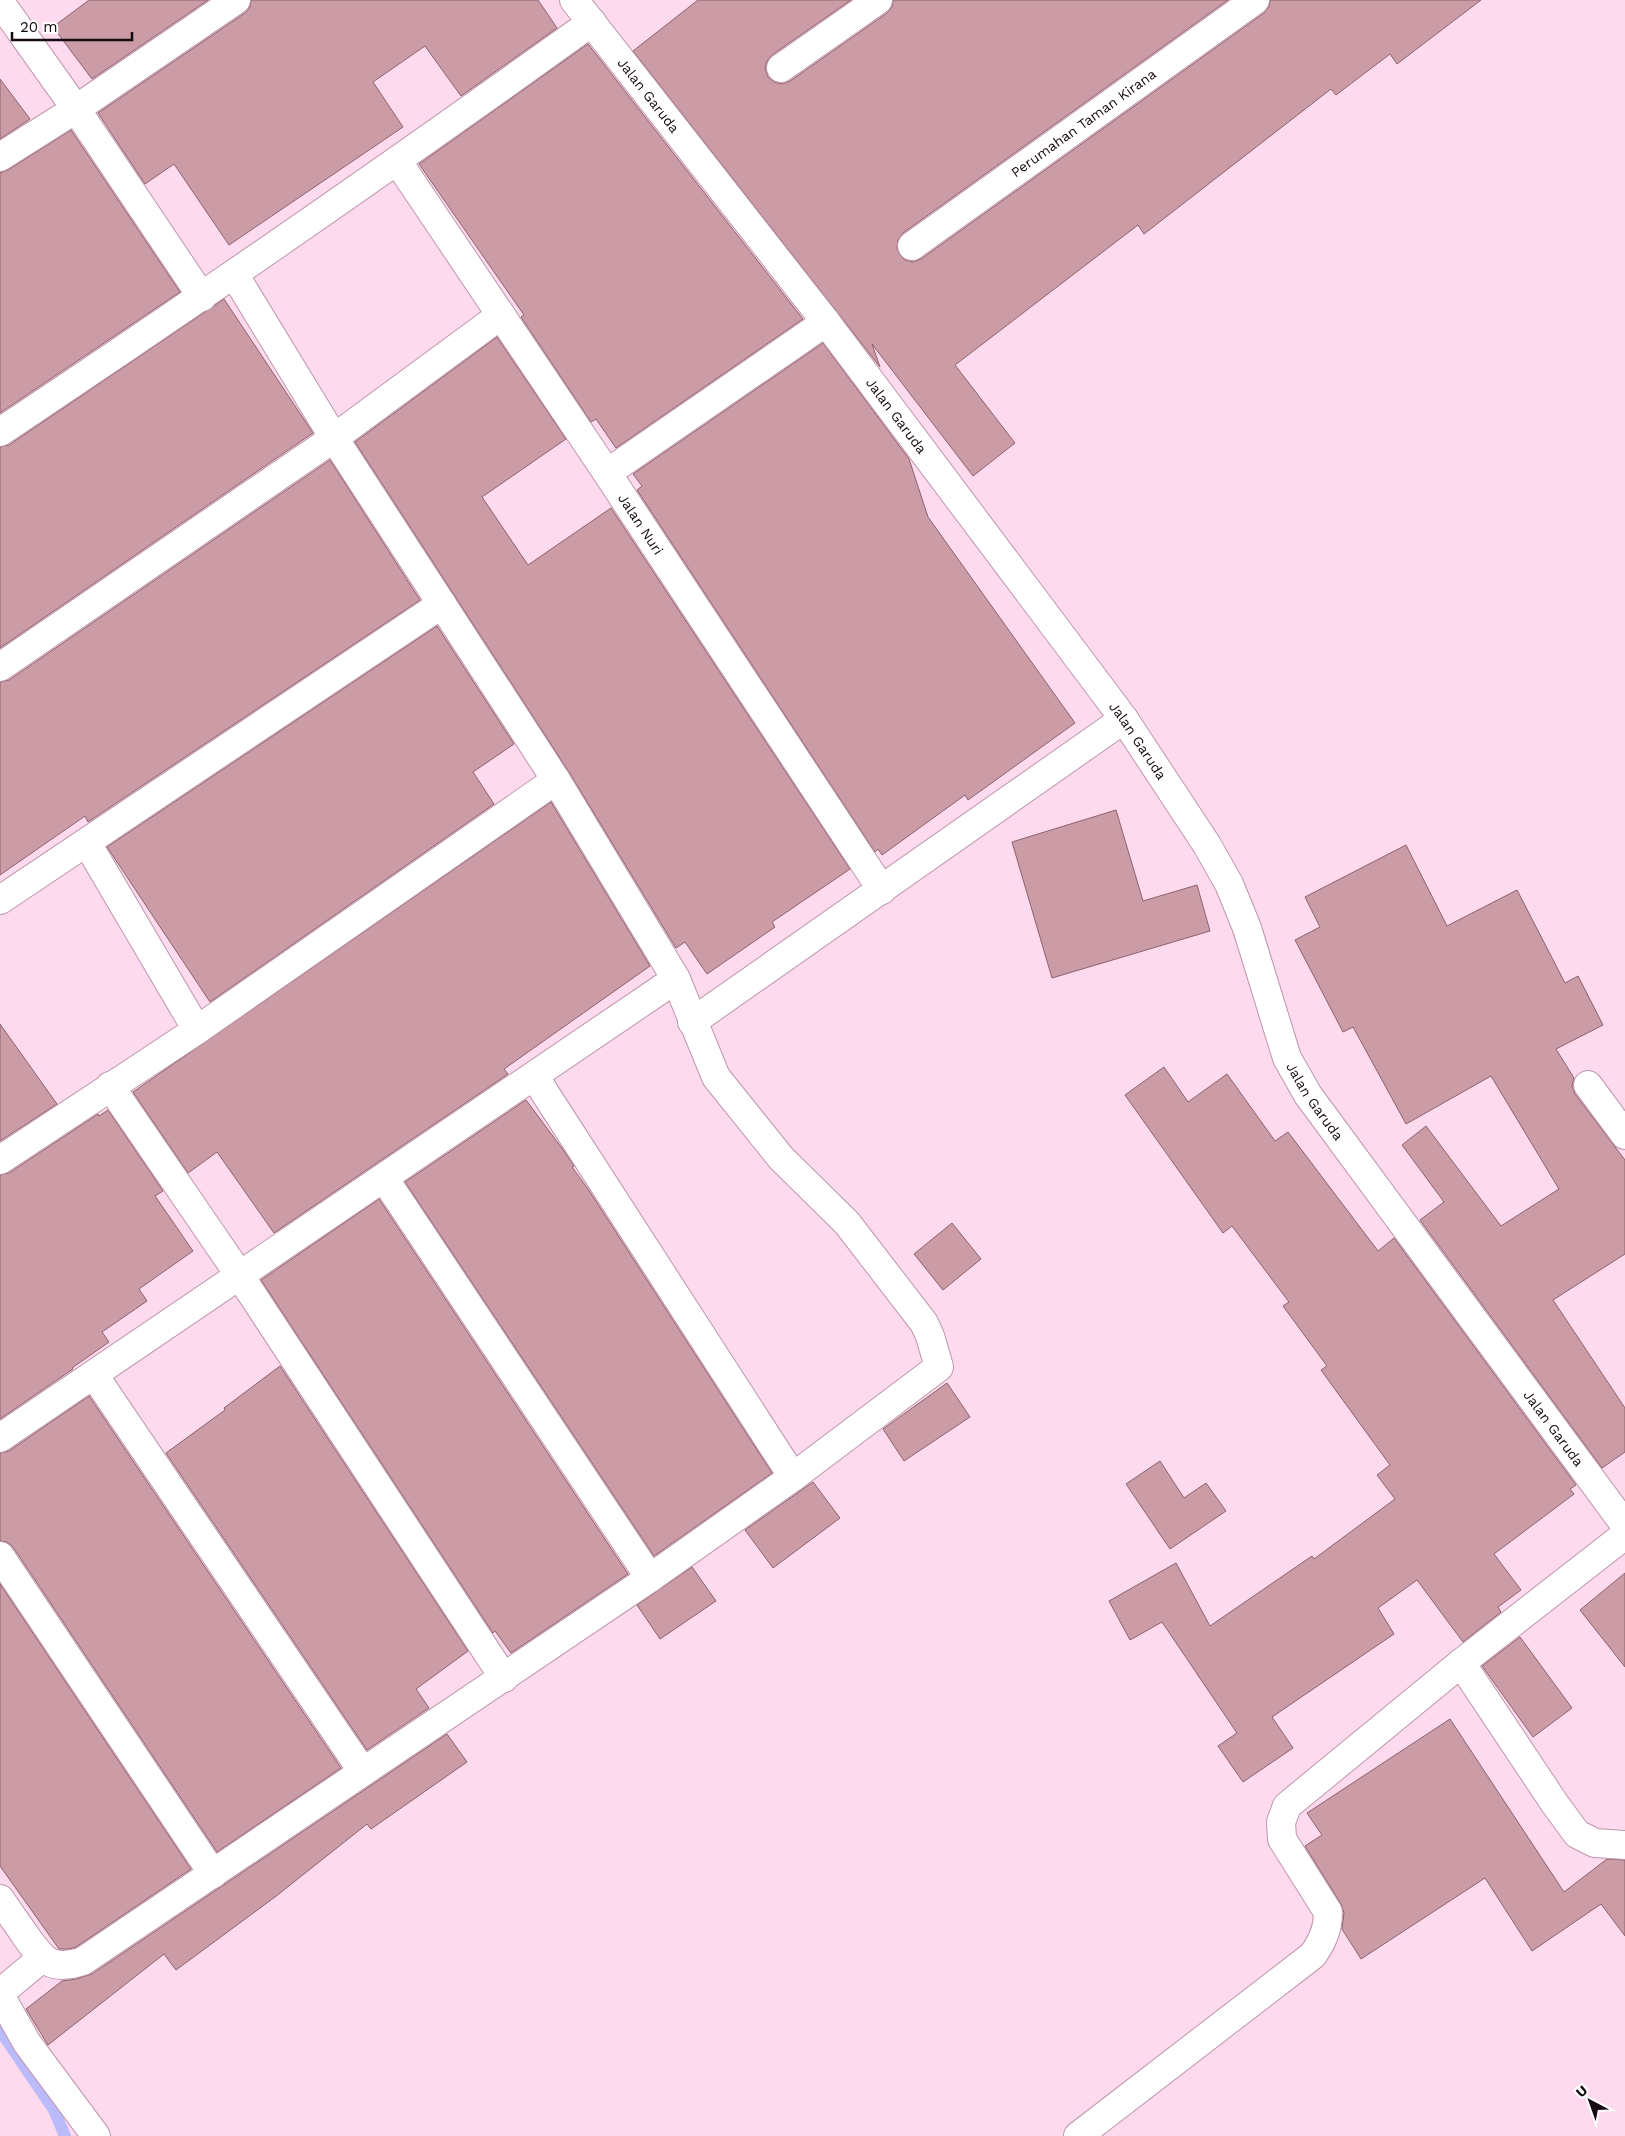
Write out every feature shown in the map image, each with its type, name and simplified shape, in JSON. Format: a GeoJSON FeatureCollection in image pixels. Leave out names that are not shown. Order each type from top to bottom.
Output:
{"type":"FeatureCollection","features":[{"type":"Feature","properties":{"kind":"street"},"geometry":{"type":"LineString","coordinates":[[0,157],[76,109],[236,0]]}},
{"type":"Feature","properties":{"kind":"street","name":"Jalan Garuda"},"geometry":{"type":"LineString","coordinates":[[574,0],[826,322],[1124,719],[1207,845],[1229,884],[1247,928],[1287,1058],[1308,1096],[1625,1525]]}},
{"type":"Feature","properties":{"kind":"street"},"geometry":{"type":"LineString","coordinates":[[781,68],[878,0]]}},
{"type":"Feature","properties":{"kind":"street","name":"Perumahan Taman Kirana"},"geometry":{"type":"LineString","coordinates":[[912,246],[1255,0]]}},
{"type":"Feature","properties":{"kind":"street"},"geometry":{"type":"LineString","coordinates":[[0,2],[76,109],[202,297]]}},
{"type":"Feature","properties":{"kind":"street"},"geometry":{"type":"LineString","coordinates":[[0,432],[202,297],[398,162],[592,22]]}},
{"type":"Feature","properties":{"kind":"street","name":"Jalan Nuri"},"geometry":{"type":"LineString","coordinates":[[398,162],[607,473],[882,890]]}},
{"type":"Feature","properties":{"kind":"street"},"geometry":{"type":"LineString","coordinates":[[0,1899],[42,1958],[55,1964],[70,1966],[83,1961],[650,1578],[792,1477],[939,1367],[924,1323],[847,1224],[781,1158],[716,1077],[676,980],[556,780],[334,438],[234,274]]}},
{"type":"Feature","properties":{"kind":"street"},"geometry":{"type":"LineString","coordinates":[[0,667],[334,438],[501,316]]}},
{"type":"Feature","properties":{"kind":"street"},"geometry":{"type":"LineString","coordinates":[[607,473],[826,322]]}},
{"type":"Feature","properties":{"kind":"street"},"geometry":{"type":"LineString","coordinates":[[0,900],[87,844],[442,604]]}},
{"type":"Feature","properties":{"kind":"street"},"geometry":{"type":"LineString","coordinates":[[692,1022],[1124,719]]}},
{"type":"Feature","properties":{"kind":"street"},"geometry":{"type":"LineString","coordinates":[[0,1160],[197,1030],[556,780]]}},
{"type":"Feature","properties":{"kind":"street"},"geometry":{"type":"LineString","coordinates":[[87,844],[197,1030]]}},
{"type":"Feature","properties":{"kind":"street"},"geometry":{"type":"LineString","coordinates":[[0,1438],[676,980]]}},
{"type":"Feature","properties":{"kind":"street"},"geometry":{"type":"LineString","coordinates":[[534,1076],[792,1477]]}},
{"type":"Feature","properties":{"kind":"street"},"geometry":{"type":"LineString","coordinates":[[1588,1085],[1625,1135]]}},
{"type":"Feature","properties":{"kind":"street"},"geometry":{"type":"LineString","coordinates":[[110,1086],[240,1276],[504,1678]]}},
{"type":"Feature","properties":{"kind":"street"},"geometry":{"type":"LineString","coordinates":[[384,1178],[650,1578]]}},
{"type":"Feature","properties":{"kind":"street"},"geometry":{"type":"LineString","coordinates":[[94,1375],[363,1772]]}},
{"type":"Feature","properties":{"kind":"street"},"geometry":{"type":"LineString","coordinates":[[1078,2136],[1313,1955],[1323,1940],[1328,1924],[1328,1912],[1282,1839],[1281,1822],[1287,1806],[1462,1663],[1625,1535]]}},
{"type":"Feature","properties":{"kind":"street"},"geometry":{"type":"LineString","coordinates":[[0,1556],[213,1874]]}},
{"type":"Feature","properties":{"kind":"street"},"geometry":{"type":"LineString","coordinates":[[1462,1663],[1555,1804],[1577,1834],[1595,1843],[1625,1845]]}},
{"type":"Feature","properties":{"kind":"street"},"geometry":{"type":"LineString","coordinates":[[42,1958],[0,1994],[27,2043],[96,2136]]}},
{"type":"Feature","properties":{"kind":"building"},"geometry":{"type":"Polygon","coordinates":[[[89,0],[208,0],[92,79],[53,27],[89,0]]]}},
{"type":"Feature","properties":{"kind":"building"},"geometry":{"type":"Polygon","coordinates":[[[251,0],[538,0],[557,28],[461,96],[425,46],[373,82],[403,127],[229,245],[174,164],[145,184],[98,113],[245,13],[250,7],[251,0]]]}},
{"type":"Feature","properties":{"kind":"building"},"geometry":{"type":"Polygon","coordinates":[[[698,0],[851,0],[772,55],[767,61],[765,69],[768,77],[774,82],[782,84],[790,81],[887,13],[892,7],[893,0],[1228,0],[903,233],[898,240],[897,248],[905,260],[913,262],[921,259],[1264,13],[1269,7],[1270,0],[1481,0],[1397,64],[1390,54],[1336,95],[1331,89],[1144,234],[1138,225],[955,365],[1015,443],[973,476],[872,344],[880,367],[633,51],[698,0]]]}},
{"type":"Feature","properties":{"kind":"building"},"geometry":{"type":"Polygon","coordinates":[[[588,44],[803,319],[616,448],[596,419],[591,422],[521,317],[524,315],[419,164],[588,44]]]}},
{"type":"Feature","properties":{"kind":"building"},"geometry":{"type":"Polygon","coordinates":[[[0,79],[30,119],[0,139],[0,79]]]}},
{"type":"Feature","properties":{"kind":"building"},"geometry":{"type":"Polygon","coordinates":[[[71,130],[180,292],[0,413],[0,173],[8,170],[71,130]]]}},
{"type":"Feature","properties":{"kind":"building"},"geometry":{"type":"Polygon","coordinates":[[[224,299],[313,433],[0,648],[0,447],[9,445],[224,299]]]}},
{"type":"Feature","properties":{"kind":"building"},"geometry":{"type":"Polygon","coordinates":[[[497,337],[566,439],[482,497],[528,565],[611,508],[850,869],[772,922],[775,927],[707,974],[685,942],[676,948],[569,772],[355,442],[497,337]]]}},
{"type":"Feature","properties":{"kind":"building"},"geometry":{"type":"Polygon","coordinates":[[[823,343],[909,459],[928,517],[1075,723],[968,800],[965,795],[882,855],[878,849],[875,852],[637,490],[642,486],[633,474],[823,343]]]}},
{"type":"Feature","properties":{"kind":"building"},"geometry":{"type":"Polygon","coordinates":[[[330,460],[420,600],[88,822],[85,816],[0,875],[0,682],[9,680],[330,460]]]}},
{"type":"Feature","properties":{"kind":"building"},"geometry":{"type":"Polygon","coordinates":[[[437,626],[514,744],[473,772],[494,804],[210,1002],[107,847],[437,626]]]}},
{"type":"Feature","properties":{"kind":"building"},"geometry":{"type":"Polygon","coordinates":[[[551,802],[650,966],[504,1069],[508,1074],[274,1233],[217,1152],[188,1173],[133,1092],[551,802]]]}},
{"type":"Feature","properties":{"kind":"building"},"geometry":{"type":"Polygon","coordinates":[[[1116,810],[1143,901],[1197,885],[1210,931],[1052,978],[1012,842],[1116,810]]]}},
{"type":"Feature","properties":{"kind":"building"},"geometry":{"type":"Polygon","coordinates":[[[1406,845],[1447,926],[1517,890],[1565,983],[1578,976],[1603,1025],[1556,1049],[1574,1078],[1572,1086],[1575,1094],[1625,1160],[1625,1254],[1553,1300],[1625,1408],[1625,1452],[1602,1468],[1420,1220],[1444,1202],[1402,1145],[1426,1126],[1501,1226],[1559,1189],[1491,1076],[1406,1124],[1353,1027],[1343,1032],[1295,940],[1320,927],[1305,897],[1406,845]]]}},
{"type":"Feature","properties":{"kind":"building"},"geometry":{"type":"Polygon","coordinates":[[[0,1024],[57,1104],[0,1141],[0,1024]]]}},
{"type":"Feature","properties":{"kind":"building"},"geometry":{"type":"Polygon","coordinates":[[[1164,1067],[1188,1102],[1227,1074],[1275,1141],[1288,1132],[1378,1251],[1394,1238],[1576,1485],[1570,1489],[1574,1494],[1494,1554],[1521,1590],[1498,1607],[1501,1612],[1463,1642],[1417,1580],[1378,1608],[1394,1634],[1272,1717],[1293,1748],[1243,1782],[1218,1746],[1237,1733],[1162,1622],[1130,1640],[1109,1601],[1176,1563],[1210,1626],[1312,1556],[1314,1559],[1395,1499],[1377,1475],[1390,1465],[1321,1370],[1327,1366],[1283,1306],[1289,1302],[1232,1226],[1223,1233],[1125,1095],[1164,1067]]]}},
{"type":"Feature","properties":{"kind":"building"},"geometry":{"type":"Polygon","coordinates":[[[526,1100],[574,1166],[572,1167],[772,1473],[654,1556],[405,1182],[526,1100]]]}},
{"type":"Feature","properties":{"kind":"building"},"geometry":{"type":"Polygon","coordinates":[[[108,1110],[163,1191],[155,1196],[193,1251],[139,1289],[147,1301],[102,1332],[109,1342],[0,1419],[0,1175],[9,1173],[98,1114],[99,1116],[108,1110]]]}},
{"type":"Feature","properties":{"kind":"building"},"geometry":{"type":"Polygon","coordinates":[[[379,1199],[628,1574],[511,1653],[495,1631],[493,1633],[261,1280],[379,1199]]]}},
{"type":"Feature","properties":{"kind":"building"},"geometry":{"type":"Polygon","coordinates":[[[952,1223],[981,1259],[943,1290],[914,1254],[952,1223]]]}},
{"type":"Feature","properties":{"kind":"building"},"geometry":{"type":"Polygon","coordinates":[[[280,1366],[468,1651],[416,1689],[429,1708],[367,1750],[166,1453],[225,1410],[224,1408],[280,1366]]]}},
{"type":"Feature","properties":{"kind":"building"},"geometry":{"type":"Polygon","coordinates":[[[947,1383],[970,1417],[904,1461],[883,1429],[947,1383]]]}},
{"type":"Feature","properties":{"kind":"building"},"geometry":{"type":"Polygon","coordinates":[[[89,1396],[341,1768],[217,1852],[13,1547],[7,1542],[0,1541],[0,1453],[9,1451],[89,1396]]]}},
{"type":"Feature","properties":{"kind":"building"},"geometry":{"type":"Polygon","coordinates":[[[1160,1461],[1184,1498],[1206,1483],[1226,1511],[1170,1549],[1126,1484],[1160,1461]]]}},
{"type":"Feature","properties":{"kind":"building"},"geometry":{"type":"Polygon","coordinates":[[[813,1482],[840,1518],[773,1568],[745,1530],[813,1482]]]}},
{"type":"Feature","properties":{"kind":"building"},"geometry":{"type":"Polygon","coordinates":[[[692,1567],[716,1601],[660,1639],[637,1605],[692,1567]]]}},
{"type":"Feature","properties":{"kind":"building"},"geometry":{"type":"Polygon","coordinates":[[[1625,1573],[1625,1667],[1580,1610],[1625,1573]]]}},
{"type":"Feature","properties":{"kind":"building"},"geometry":{"type":"Polygon","coordinates":[[[0,1584],[191,1869],[76,1947],[69,1949],[59,1949],[0,1866],[0,1584]]]}},
{"type":"Feature","properties":{"kind":"building"},"geometry":{"type":"Polygon","coordinates":[[[1520,1637],[1572,1708],[1533,1737],[1482,1666],[1520,1637]]]}},
{"type":"Feature","properties":{"kind":"building"},"geometry":{"type":"Polygon","coordinates":[[[1450,1719],[1564,1892],[1607,1859],[1625,1860],[1625,1936],[1601,1904],[1532,1951],[1485,1878],[1361,1959],[1342,1929],[1344,1913],[1341,1904],[1305,1846],[1322,1835],[1307,1813],[1450,1719]]]}},
{"type":"Feature","properties":{"kind":"building"},"geometry":{"type":"Polygon","coordinates":[[[447,1734],[467,1762],[371,1829],[367,1824],[275,1897],[176,1970],[164,1954],[48,2045],[26,2009],[62,1981],[92,1974],[447,1734]]]}},
{"type":"Feature","properties":{"kind":"waterway"},"geometry":{"type":"LineString","coordinates":[[0,2030],[54,2110],[65,2136]]}}]}
